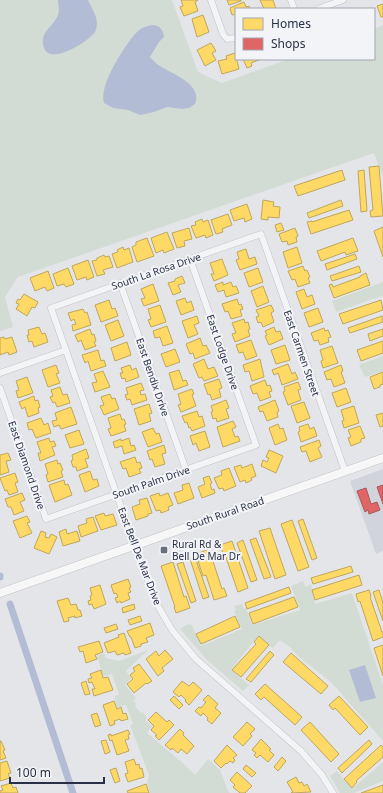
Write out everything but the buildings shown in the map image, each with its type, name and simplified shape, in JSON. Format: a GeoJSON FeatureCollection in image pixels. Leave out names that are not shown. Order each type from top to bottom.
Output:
{"type":"FeatureCollection","features":[{"type":"Feature","properties":{"kind":"main road","name":"South Rural Road"},"geometry":{"type":"LineString","coordinates":[[0,593],[383,458]]}},
{"type":"Feature","properties":{"kind":"street"},"geometry":{"type":"LineString","coordinates":[[211,0],[223,34],[227,39],[235,38]]}},
{"type":"Feature","properties":{"kind":"street"},"geometry":{"type":"LineString","coordinates":[[321,8],[344,0]]}},
{"type":"Feature","properties":{"kind":"street","name":"South La Rosa Drive"},"geometry":{"type":"LineString","coordinates":[[51,308],[261,234]]}},
{"type":"Feature","properties":{"kind":"street","name":"East Carmen Street"},"geometry":{"type":"LineString","coordinates":[[261,234],[344,471]]}},
{"type":"Feature","properties":{"kind":"street","name":"East Lodge Drive"},"geometry":{"type":"LineString","coordinates":[[190,259],[256,445]]}},
{"type":"Feature","properties":{"kind":"street","name":"East Bendix Drive"},"geometry":{"type":"LineString","coordinates":[[120,283],[186,470]]}},
{"type":"Feature","properties":{"kind":"street","name":"East Bell De Mar Drive"},"geometry":{"type":"LineString","coordinates":[[51,308],[135,546],[155,599],[172,630],[196,659],[301,751],[322,776],[333,793]]}},
{"type":"Feature","properties":{"kind":"street"},"geometry":{"type":"LineString","coordinates":[[0,373],[66,350]]}},
{"type":"Feature","properties":{"kind":"street","name":"East Diamond Drive"},"geometry":{"type":"LineString","coordinates":[[0,388],[46,519]]}},
{"type":"Feature","properties":{"kind":"street","name":"South Palm Drive"},"geometry":{"type":"LineString","coordinates":[[46,519],[256,445]]}},
{"type":"Feature","properties":{"kind":"shaded area"},"geometry":{"type":"Polygon","coordinates":[[[0,0],[172,0],[198,72],[222,83],[286,60],[375,60],[375,29],[383,25],[383,177],[374,153],[18,277],[5,297],[13,327],[0,331],[0,0]]]}},
{"type":"Feature","properties":{"kind":"shaded area"},"geometry":{"type":"Polygon","coordinates":[[[383,282],[383,297],[382,296],[336,312],[332,301],[383,282]]]}},
{"type":"Feature","properties":{"kind":"shaded area"},"geometry":{"type":"Polygon","coordinates":[[[383,356],[383,371],[365,377],[359,365],[383,356]]]}},
{"type":"Feature","properties":{"kind":"shaded area"},"geometry":{"type":"Polygon","coordinates":[[[383,469],[383,551],[376,554],[350,481],[383,469]]]}},
{"type":"Feature","properties":{"kind":"shaded area"},"geometry":{"type":"Polygon","coordinates":[[[303,581],[306,587],[311,584],[315,604],[352,593],[383,685],[383,741],[331,682],[280,640],[273,648],[258,636],[231,670],[249,685],[243,691],[207,660],[180,629],[188,624],[192,625],[201,646],[242,629],[234,611],[236,610],[234,606],[242,604],[244,609],[246,608],[252,625],[300,610],[291,586],[303,581]]]}},
{"type":"Feature","properties":{"kind":"shaded area"},"geometry":{"type":"Polygon","coordinates":[[[148,650],[126,671],[131,678],[125,685],[136,698],[133,700],[136,704],[135,706],[141,713],[143,712],[146,716],[146,721],[152,726],[147,733],[195,775],[208,759],[220,770],[230,793],[150,793],[147,783],[149,775],[130,725],[133,724],[126,705],[117,707],[114,697],[119,694],[112,674],[103,676],[97,656],[104,653],[106,658],[119,661],[148,650]]]}},
{"type":"Feature","properties":{"kind":"shaded area"},"geometry":{"type":"Polygon","coordinates":[[[383,762],[383,781],[354,793],[340,793],[330,776],[337,771],[352,789],[383,762]]]}},
{"type":"Feature","properties":{"kind":"water"},"geometry":{"type":"Polygon","coordinates":[[[58,0],[88,0],[96,17],[97,25],[95,32],[84,42],[68,51],[59,54],[51,54],[46,51],[43,44],[43,39],[58,15],[58,0]]]}},
{"type":"Feature","properties":{"kind":"water"},"geometry":{"type":"Polygon","coordinates":[[[153,25],[158,26],[161,29],[164,37],[159,42],[150,57],[156,63],[191,85],[195,91],[195,104],[189,108],[182,109],[167,107],[140,115],[128,110],[113,108],[104,103],[103,95],[105,86],[114,65],[127,44],[139,30],[153,25]]]}},
{"type":"Feature","properties":{"kind":"water"},"geometry":{"type":"Polygon","coordinates":[[[365,665],[376,698],[360,702],[349,670],[365,665]]]}},
{"type":"Feature","properties":{"kind":"waterway"},"geometry":{"type":"LineString","coordinates":[[10,604],[73,793]]}},
{"type":"Feature","properties":{"kind":"place","name":"Rural Rd & Bell De Mar Dr"},"geometry":{"type":"Point","coordinates":[164,550]}}]}
